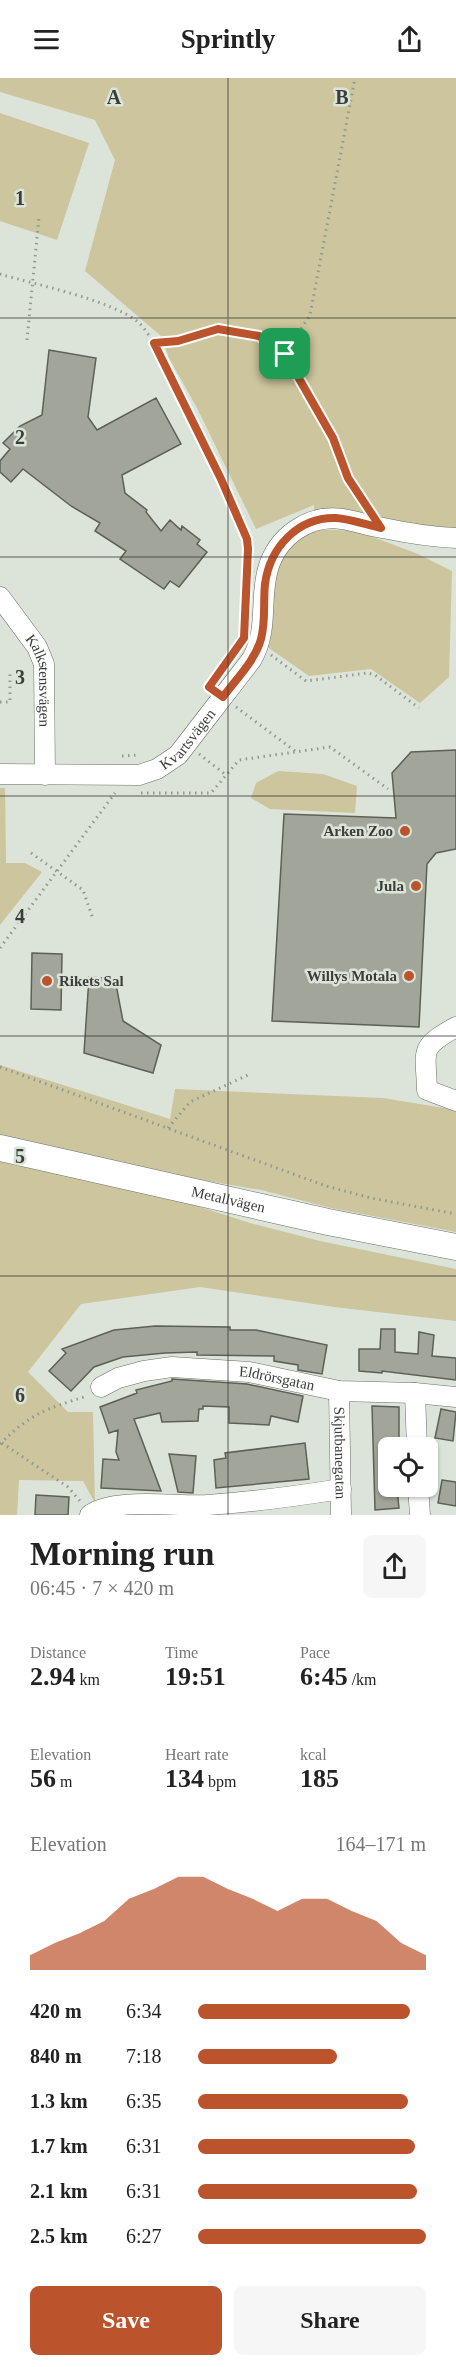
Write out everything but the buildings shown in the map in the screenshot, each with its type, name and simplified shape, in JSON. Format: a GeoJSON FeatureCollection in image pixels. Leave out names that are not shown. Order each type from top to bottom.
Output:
{"type":"FeatureCollection","features":[{"type":"Feature","properties":{"kind":"main road","name":"Metallvägen"},"geometry":{"type":"LineString","coordinates":[[0,1148],[328,1222],[456,1247]]}},
{"type":"Feature","properties":{"kind":"street","name":"Kvartsvägen"},"geometry":{"type":"LineString","coordinates":[[0,774],[139,775],[157,770],[178,755],[258,647],[263,630],[268,570],[276,552],[287,537],[304,525],[325,519],[342,519],[381,528],[456,538]]}},
{"type":"Feature","properties":{"kind":"street","name":"Kalkstensvägen"},"geometry":{"type":"LineString","coordinates":[[1,601],[37,647],[44,664],[45,775]]}},
{"type":"Feature","properties":{"kind":"street"},"geometry":{"type":"LineString","coordinates":[[456,1027],[435,1039],[426,1049],[427,1090],[456,1101]]}},
{"type":"Feature","properties":{"kind":"street","name":"Eldrörsgatan"},"geometry":{"type":"LineString","coordinates":[[101,1386],[118,1378],[144,1371],[172,1367],[249,1372],[339,1391],[415,1393],[456,1397]]}},
{"type":"Feature","properties":{"kind":"street","name":"Skjutbanegatan"},"geometry":{"type":"LineString","coordinates":[[339,1391],[340,1515]]}},
{"type":"Feature","properties":{"kind":"street"},"geometry":{"type":"LineString","coordinates":[[415,1393],[417,1437]]}},
{"type":"Feature","properties":{"kind":"street"},"geometry":{"type":"LineString","coordinates":[[90,1515],[97,1509],[113,1505],[207,1505],[341,1489]]}},
{"type":"Feature","properties":{"kind":"street"},"geometry":{"type":"LineString","coordinates":[[419,1497],[420,1515]]}},
{"type":"Feature","properties":{"kind":"path"},"geometry":{"type":"LineString","coordinates":[[285,354],[310,315],[337,183],[355,78]]}},
{"type":"Feature","properties":{"kind":"path"},"geometry":{"type":"LineString","coordinates":[[27,340],[39,217]]}},
{"type":"Feature","properties":{"kind":"path"},"geometry":{"type":"LineString","coordinates":[[0,274],[124,313],[139,323],[154,343],[245,532],[248,549],[247,579]]}},
{"type":"Feature","properties":{"kind":"path"},"geometry":{"type":"LineString","coordinates":[[154,343],[178,341],[218,329],[259,336],[285,354],[333,438],[348,478],[381,528]]}},
{"type":"Feature","properties":{"kind":"path"},"geometry":{"type":"LineString","coordinates":[[258,647],[306,681],[368,673],[375,675],[419,708]]}},
{"type":"Feature","properties":{"kind":"path"},"geometry":{"type":"LineString","coordinates":[[0,702],[10,702],[10,674]]}},
{"type":"Feature","properties":{"kind":"path"},"geometry":{"type":"LineString","coordinates":[[223,697],[295,751]]}},
{"type":"Feature","properties":{"kind":"path"},"geometry":{"type":"LineString","coordinates":[[136,794],[211,793],[239,760],[330,747],[388,789]]}},
{"type":"Feature","properties":{"kind":"path"},"geometry":{"type":"LineString","coordinates":[[114,756],[144,755]]}},
{"type":"Feature","properties":{"kind":"path"},"geometry":{"type":"LineString","coordinates":[[0,948],[115,794],[125,794]]}},
{"type":"Feature","properties":{"kind":"path"},"geometry":{"type":"LineString","coordinates":[[31,853],[83,890],[93,919]]}},
{"type":"Feature","properties":{"kind":"path"},"geometry":{"type":"LineString","coordinates":[[0,1067],[326,1186],[370,1198],[456,1214]]}},
{"type":"Feature","properties":{"kind":"path"},"geometry":{"type":"LineString","coordinates":[[168,1128],[189,1102],[250,1074]]}},
{"type":"Feature","properties":{"kind":"path"},"geometry":{"type":"LineString","coordinates":[[90,1515],[68,1487],[1,1444],[32,1416],[89,1395],[101,1386]]}},
{"type":"Feature","properties":{"kind":"shaded area"},"geometry":{"type":"Polygon","coordinates":[[[0,78],[456,78],[456,536],[314,516],[314,505],[256,529],[197,408],[169,358],[161,336],[85,271],[115,160],[95,120],[0,92],[0,78]]]}},
{"type":"Feature","properties":{"kind":"shaded area"},"geometry":{"type":"Polygon","coordinates":[[[0,113],[89,143],[57,240],[0,221],[0,113]]]}},
{"type":"Feature","properties":{"kind":"shaded area"},"geometry":{"type":"Polygon","coordinates":[[[317,529],[357,531],[418,554],[452,571],[449,677],[420,703],[371,669],[309,676],[266,646],[275,570],[293,538],[317,529]]]}},
{"type":"Feature","properties":{"kind":"shaded area"},"geometry":{"type":"Polygon","coordinates":[[[278,771],[323,774],[357,786],[355,813],[270,809],[251,798],[256,783],[278,771]]]}},
{"type":"Feature","properties":{"kind":"shaded area"},"geometry":{"type":"Polygon","coordinates":[[[0,788],[5,788],[6,863],[25,863],[42,872],[0,925],[0,788]]]}},
{"type":"Feature","properties":{"kind":"shaded area"},"geometry":{"type":"Polygon","coordinates":[[[0,1065],[170,1119],[175,1089],[383,1098],[456,1110],[456,1232],[331,1208],[261,1190],[16,1148],[250,1223],[320,1241],[456,1269],[456,1321],[334,1307],[200,1287],[81,1304],[28,1372],[68,1412],[93,1412],[95,1503],[83,1481],[19,1480],[17,1515],[0,1515],[0,1065]]]}},
{"type":"Feature","properties":{"kind":"place","name":"Arken Zoo"},"geometry":{"type":"Point","coordinates":[405,831]}},
{"type":"Feature","properties":{"kind":"place","name":"Jula"},"geometry":{"type":"Point","coordinates":[416,886]}},
{"type":"Feature","properties":{"kind":"place","name":"Willys Motala"},"geometry":{"type":"Point","coordinates":[409,976]}},
{"type":"Feature","properties":{"kind":"place","name":"Rikets Sal"},"geometry":{"type":"Point","coordinates":[47,981]}},
{"type":"Feature","properties":{"kind":"route"},"geometry":{"type":"LineString","coordinates":[[218,329],[259,336],[285,354],[333,438],[348,478],[381,528],[334,518],[304,525],[287,537],[276,552],[268,570],[263,630],[258,647],[252,659],[223,697],[209,687],[244,638],[247,539],[221,479],[154,343],[178,341],[218,329]]}}]}
